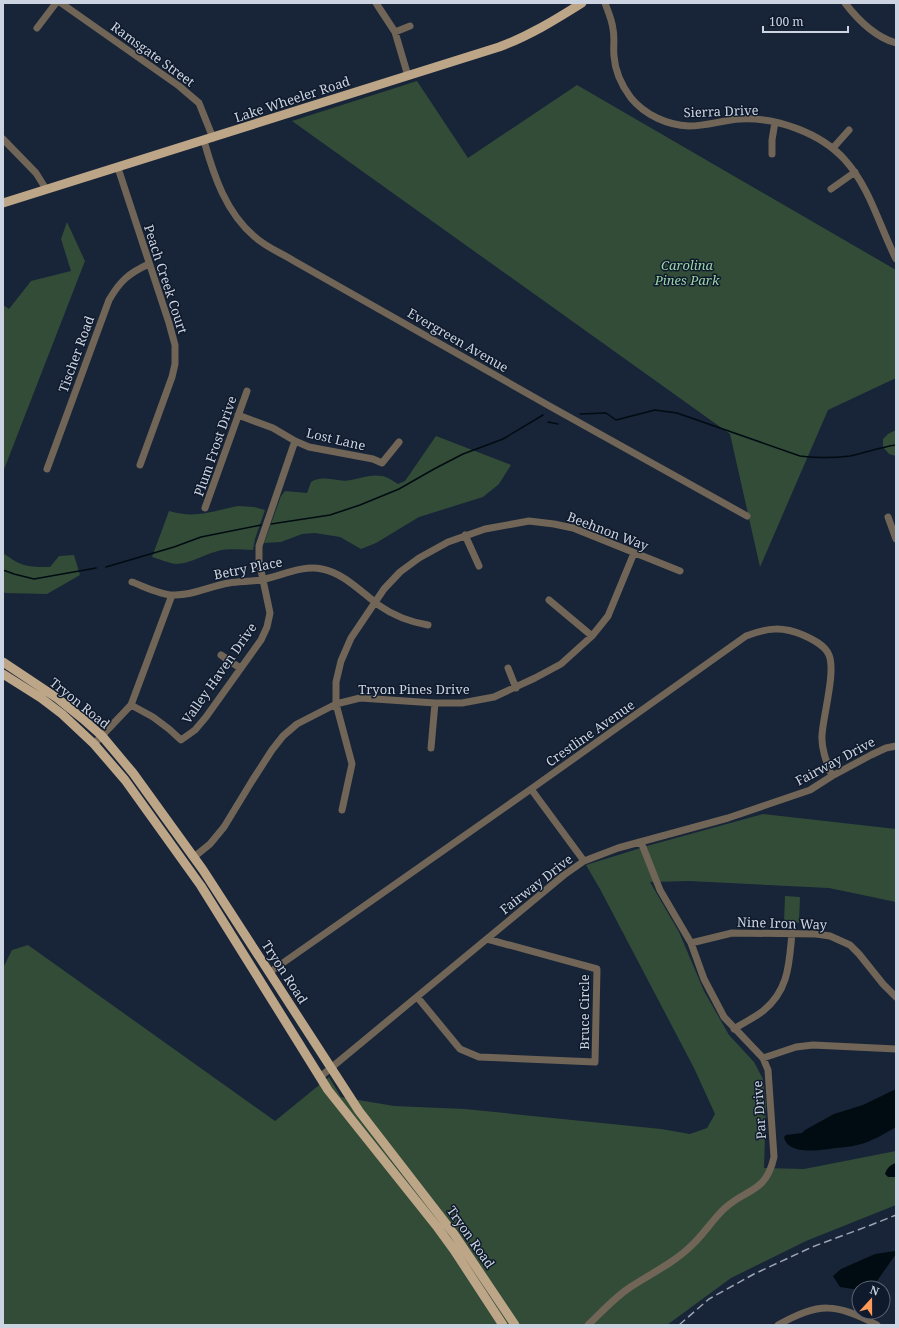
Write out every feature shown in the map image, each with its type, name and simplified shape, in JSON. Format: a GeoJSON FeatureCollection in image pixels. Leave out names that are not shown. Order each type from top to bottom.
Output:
{"type":"FeatureCollection","features":[{"type":"Feature","properties":{"kind":"main road","name":"Lake Wheeler Road"},"geometry":{"type":"LineString","coordinates":[[3,203],[204,141],[512,42],[540,29],[582,3]]}},
{"type":"Feature","properties":{"kind":"main road","name":"Tryon Road"},"geometry":{"type":"LineString","coordinates":[[3,662],[71,709],[102,736],[133,773],[194,857],[369,1125],[454,1234],[515,1325]]}},
{"type":"Feature","properties":{"kind":"main road","name":"Tryon Road"},"geometry":{"type":"LineString","coordinates":[[3,674],[51,705],[94,744],[143,804],[198,881],[320,1077],[345,1111],[448,1241],[503,1325]]}},
{"type":"Feature","properties":{"kind":"street"},"geometry":{"type":"LineString","coordinates":[[37,28],[56,3]]}},
{"type":"Feature","properties":{"kind":"street","name":"Ramsgate Street"},"geometry":{"type":"LineString","coordinates":[[61,3],[178,86],[199,103],[213,138]]}},
{"type":"Feature","properties":{"kind":"street"},"geometry":{"type":"LineString","coordinates":[[376,3],[395,32],[408,76]]}},
{"type":"Feature","properties":{"kind":"street","name":"Sierra Drive"},"geometry":{"type":"LineString","coordinates":[[605,3],[614,29],[614,57],[619,76],[630,97],[645,112],[667,122],[690,126],[742,119],[775,122],[807,132],[833,148],[855,172],[870,199],[896,259]]}},
{"type":"Feature","properties":{"kind":"street"},"geometry":{"type":"LineString","coordinates":[[845,3],[862,23],[884,38],[896,43]]}},
{"type":"Feature","properties":{"kind":"street"},"geometry":{"type":"LineString","coordinates":[[395,32],[410,26]]}},
{"type":"Feature","properties":{"kind":"street"},"geometry":{"type":"LineString","coordinates":[[772,154],[772,140],[775,122]]}},
{"type":"Feature","properties":{"kind":"street"},"geometry":{"type":"LineString","coordinates":[[833,148],[849,130]]}},
{"type":"Feature","properties":{"kind":"street"},"geometry":{"type":"LineString","coordinates":[[3,138],[36,174],[46,189]]}},
{"type":"Feature","properties":{"kind":"street","name":"Evergreen Avenue"},"geometry":{"type":"LineString","coordinates":[[204,141],[216,182],[226,202],[254,237],[553,408],[747,516]]}},
{"type":"Feature","properties":{"kind":"street","name":"Peach Creek Court"},"geometry":{"type":"LineString","coordinates":[[118,168],[175,345],[175,364],[163,404],[140,465]]}},
{"type":"Feature","properties":{"kind":"street"},"geometry":{"type":"LineString","coordinates":[[831,189],[855,172]]}},
{"type":"Feature","properties":{"kind":"street","name":"Tischer Road"},"geometry":{"type":"LineString","coordinates":[[47,469],[109,300],[116,287],[125,278],[134,271],[149,264]]}},
{"type":"Feature","properties":{"kind":"street","name":"Plum Frost Drive"},"geometry":{"type":"LineString","coordinates":[[205,508],[247,391]]}},
{"type":"Feature","properties":{"kind":"street","name":"Lost Lane"},"geometry":{"type":"LineString","coordinates":[[238,415],[273,428],[295,441],[309,447],[373,459],[382,463],[399,442]]}},
{"type":"Feature","properties":{"kind":"street","name":"Valley Haven Drive"},"geometry":{"type":"LineString","coordinates":[[131,705],[169,728],[181,740],[195,730],[206,717],[261,640],[267,627],[270,613],[258,557],[259,546],[295,441]]}},
{"type":"Feature","properties":{"kind":"street"},"geometry":{"type":"LineString","coordinates":[[888,518],[896,539]]}},
{"type":"Feature","properties":{"kind":"street","name":"Beehnon Way"},"geometry":{"type":"LineString","coordinates":[[342,810],[352,764],[336,704],[336,682],[341,661],[351,638],[374,602],[400,572],[418,558],[465,535],[485,529],[529,521],[573,528],[680,571]]}},
{"type":"Feature","properties":{"kind":"street"},"geometry":{"type":"LineString","coordinates":[[465,535],[479,566]]}},
{"type":"Feature","properties":{"kind":"street","name":"Tryon Pines Drive"},"geometry":{"type":"LineString","coordinates":[[194,857],[210,844],[224,827],[263,763],[283,736],[297,724],[336,704],[360,698],[435,703],[462,703],[494,697],[516,688],[561,664],[592,636],[608,616],[634,553]]}},
{"type":"Feature","properties":{"kind":"street","name":"Betry Place"},"geometry":{"type":"LineString","coordinates":[[132,582],[172,595],[200,591],[229,583],[263,580],[297,570],[321,568],[332,572],[374,602],[396,615],[415,623],[428,626]]}},
{"type":"Feature","properties":{"kind":"street"},"geometry":{"type":"LineString","coordinates":[[94,744],[131,705],[172,595]]}},
{"type":"Feature","properties":{"kind":"street"},"geometry":{"type":"LineString","coordinates":[[549,600],[592,636]]}},
{"type":"Feature","properties":{"kind":"street","name":"Crestline Avenue"},"geometry":{"type":"LineString","coordinates":[[270,972],[746,636],[770,629],[784,629],[795,632],[824,647],[829,655],[831,668],[822,734],[822,746],[832,776]]}},
{"type":"Feature","properties":{"kind":"street"},"geometry":{"type":"LineString","coordinates":[[221,655],[240,668]]}},
{"type":"Feature","properties":{"kind":"street"},"geometry":{"type":"LineString","coordinates":[[508,668],[516,688]]}},
{"type":"Feature","properties":{"kind":"street"},"geometry":{"type":"LineString","coordinates":[[431,748],[435,703]]}},
{"type":"Feature","properties":{"kind":"street","name":"Fairway Drive"},"geometry":{"type":"LineString","coordinates":[[320,1077],[418,998],[564,875],[584,861],[618,848],[728,818],[810,790],[832,776],[886,748],[896,746]]}},
{"type":"Feature","properties":{"kind":"street"},"geometry":{"type":"LineString","coordinates":[[531,789],[584,861]]}},
{"type":"Feature","properties":{"kind":"street","name":"Par Drive"},"geometry":{"type":"LineString","coordinates":[[588,1325],[628,1289],[671,1262],[692,1245],[725,1208],[757,1188],[765,1180],[771,1170],[774,1158],[768,1070],[763,1058],[724,1017],[708,986],[691,943],[660,890],[641,842]]}},
{"type":"Feature","properties":{"kind":"street","name":"Nine Iron Way"},"geometry":{"type":"LineString","coordinates":[[691,943],[732,933],[792,933],[830,936],[850,946],[859,954],[883,984],[896,997]]}},
{"type":"Feature","properties":{"kind":"street"},"geometry":{"type":"LineString","coordinates":[[734,1029],[762,1012],[781,991],[786,980],[790,960],[792,933]]}},
{"type":"Feature","properties":{"kind":"street","name":"Bruce Circle"},"geometry":{"type":"LineString","coordinates":[[418,998],[460,1049],[479,1057],[595,1062],[597,969],[487,939]]}},
{"type":"Feature","properties":{"kind":"street"},"geometry":{"type":"LineString","coordinates":[[763,1058],[796,1047],[813,1045],[896,1049]]}},
{"type":"Feature","properties":{"kind":"street"},"geometry":{"type":"LineString","coordinates":[[778,1325],[808,1310],[830,1308],[848,1311],[877,1325]]}},
{"type":"Feature","properties":{"kind":"green space","name":"Carolina Pines Park"},"geometry":{"type":"Polygon","coordinates":[[[417,81],[468,158],[577,85],[896,270],[896,378],[828,410],[760,567],[730,434],[292,121],[417,81]]]}},
{"type":"Feature","properties":{"kind":"green space"},"geometry":{"type":"Polygon","coordinates":[[[67,222],[85,261],[3,472],[3,305],[9,309],[31,281],[71,271],[61,239],[67,222]]]}},
{"type":"Feature","properties":{"kind":"green space"},"geometry":{"type":"Polygon","coordinates":[[[896,430],[896,456],[889,454],[883,447],[883,439],[888,434],[896,430]]]}},
{"type":"Feature","properties":{"kind":"green space"},"geometry":{"type":"Polygon","coordinates":[[[436,436],[511,465],[499,484],[483,497],[419,517],[376,543],[361,549],[340,537],[315,533],[302,534],[281,542],[264,543],[281,496],[285,491],[307,493],[311,482],[321,479],[346,481],[370,476],[382,476],[398,484],[405,481],[436,436]]]}},
{"type":"Feature","properties":{"kind":"green space"},"geometry":{"type":"Polygon","coordinates":[[[238,506],[254,507],[265,510],[255,539],[253,550],[222,550],[181,564],[167,562],[152,557],[169,511],[196,514],[238,506]]]}},
{"type":"Feature","properties":{"kind":"green space"},"geometry":{"type":"Polygon","coordinates":[[[3,553],[20,564],[42,567],[50,567],[59,556],[74,555],[80,575],[47,594],[5,593],[3,591],[3,553]]]}},
{"type":"Feature","properties":{"kind":"green space"},"geometry":{"type":"Polygon","coordinates":[[[763,814],[896,829],[896,902],[829,888],[689,881],[650,882],[679,932],[704,991],[729,1035],[754,1062],[763,1079],[766,1104],[764,1168],[804,1169],[896,1151],[896,1205],[806,1241],[731,1278],[667,1325],[3,1325],[3,968],[12,950],[28,945],[275,1121],[329,1077],[341,1097],[394,1106],[465,1109],[661,1129],[690,1134],[707,1128],[715,1114],[694,1068],[586,865],[647,846],[763,814]]]}},
{"type":"Feature","properties":{"kind":"green space"},"geometry":{"type":"Polygon","coordinates":[[[785,896],[800,897],[799,923],[784,922],[785,896]]]}},
{"type":"Feature","properties":{"kind":"shaded area"},"geometry":{"type":"Polygon","coordinates":[[[896,1089],[896,1127],[877,1138],[854,1146],[822,1150],[806,1150],[792,1147],[787,1143],[784,1137],[786,1135],[802,1133],[834,1114],[863,1105],[896,1089]]]}},
{"type":"Feature","properties":{"kind":"shaded area"},"geometry":{"type":"Polygon","coordinates":[[[896,1163],[896,1177],[888,1177],[885,1174],[887,1170],[890,1166],[896,1163]]]}},
{"type":"Feature","properties":{"kind":"shaded area"},"geometry":{"type":"Polygon","coordinates":[[[895,1251],[896,1254],[878,1280],[851,1280],[851,1289],[840,1287],[833,1276],[841,1269],[875,1254],[895,1251]]]}},
{"type":"Feature","properties":{"kind":"waterway"},"geometry":{"type":"LineString","coordinates":[[580,414],[606,413],[616,420],[655,410],[677,413],[806,457],[850,456],[896,445]]}},
{"type":"Feature","properties":{"kind":"waterway"},"geometry":{"type":"LineString","coordinates":[[271,524],[330,515],[360,505],[399,489],[463,454],[503,439],[543,415]]}},
{"type":"Feature","properties":{"kind":"waterway"},"geometry":{"type":"LineString","coordinates":[[548,422],[558,424]]}},
{"type":"Feature","properties":{"kind":"waterway"},"geometry":{"type":"LineString","coordinates":[[106,567],[174,547],[201,537],[261,525]]}},
{"type":"Feature","properties":{"kind":"waterway"},"geometry":{"type":"LineString","coordinates":[[3,570],[34,579],[96,568]]}},
{"type":"Feature","properties":{"kind":"railway"},"geometry":{"type":"LineString","coordinates":[[679,1325],[709,1299],[754,1274],[812,1247],[896,1215]]}}]}
